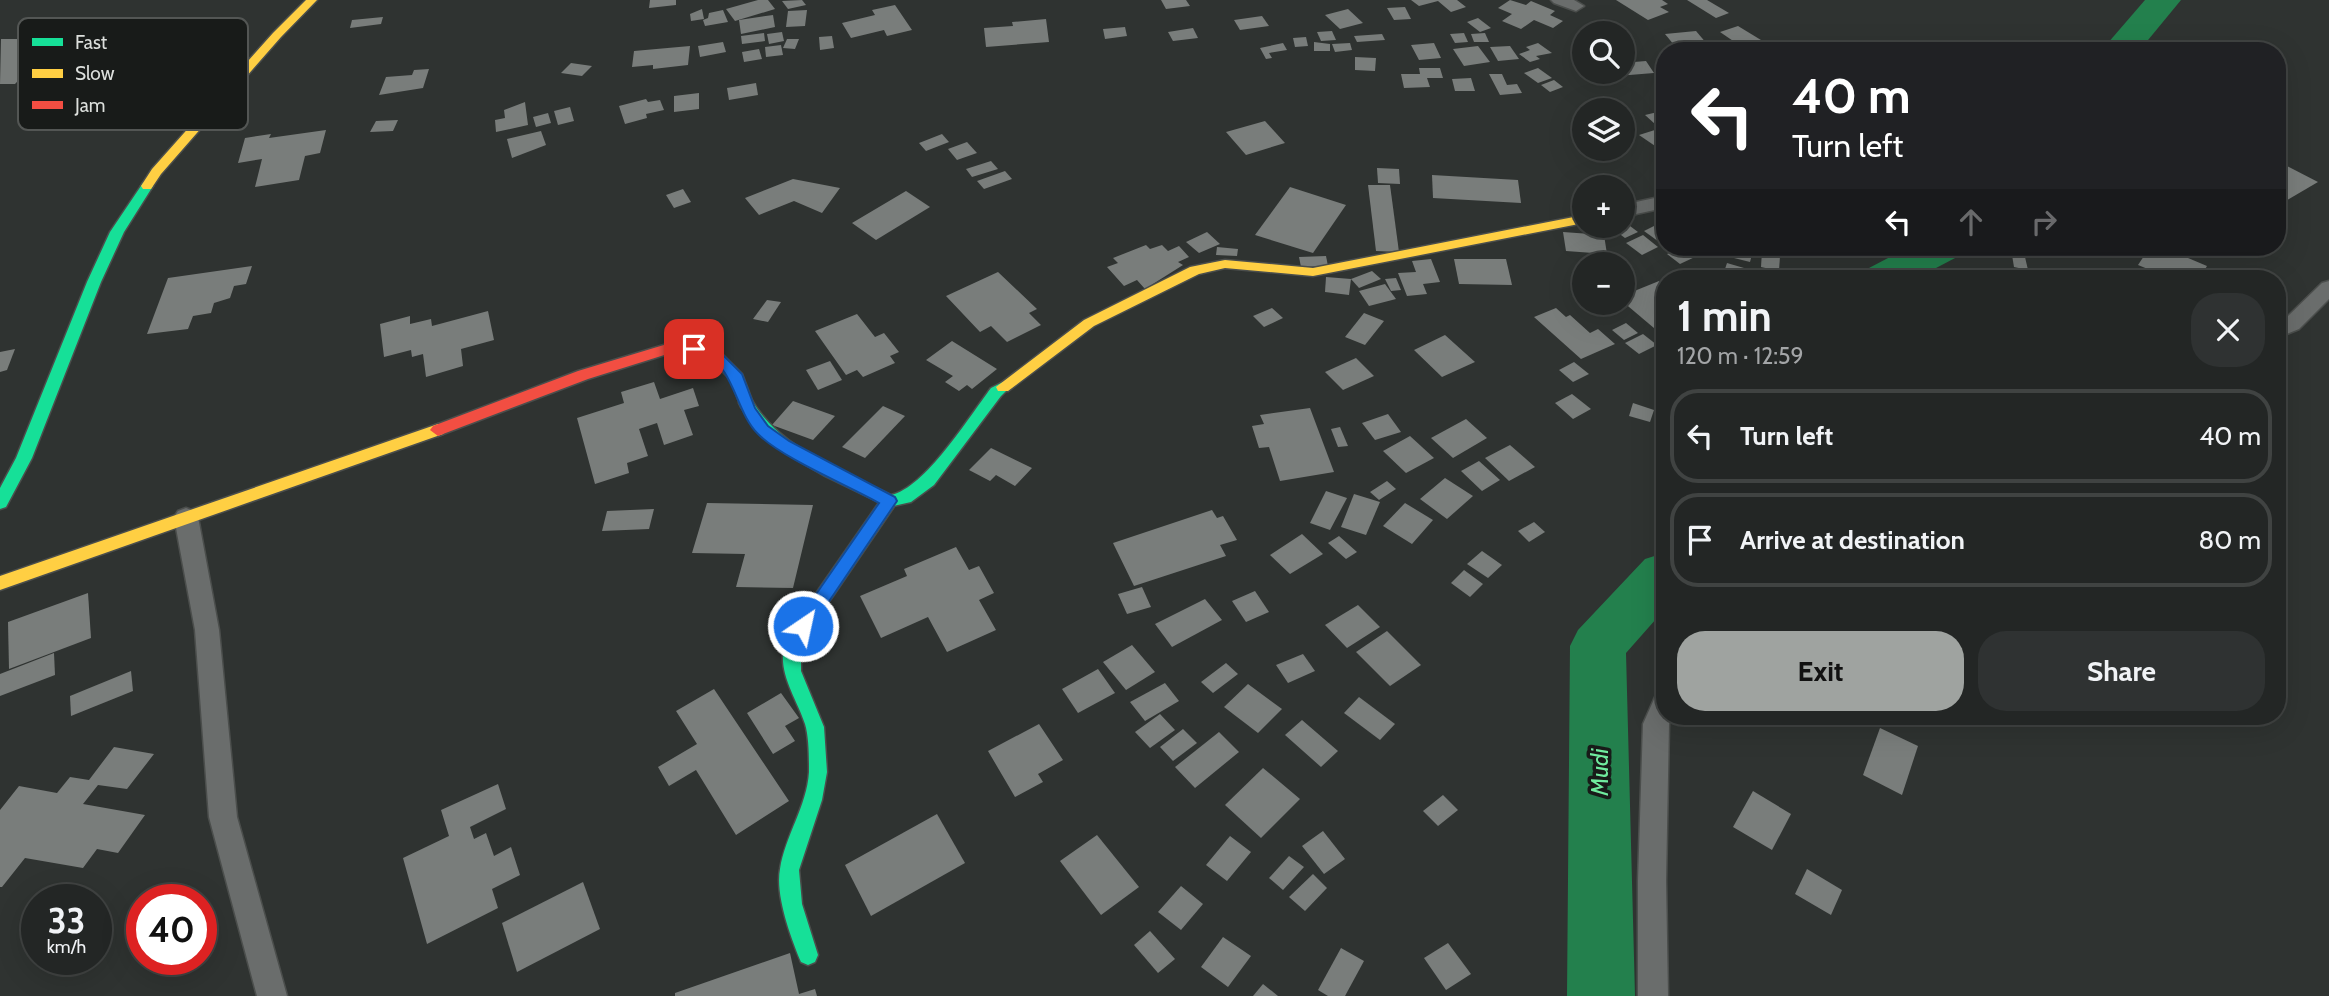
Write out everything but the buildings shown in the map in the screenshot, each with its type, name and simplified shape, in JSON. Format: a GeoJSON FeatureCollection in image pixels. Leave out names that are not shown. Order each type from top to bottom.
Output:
{"type":"FeatureCollection","features":[{"type":"Feature","properties":{"kind":"street"},"geometry":{"type":"LineString","coordinates":[[248,68],[285,26],[313,0]]}},
{"type":"Feature","properties":{"kind":"street"},"geometry":{"type":"LineString","coordinates":[[1559,0],[1576,6]]}},
{"type":"Feature","properties":{"kind":"street"},"geometry":{"type":"LineString","coordinates":[[0,503],[24,458],[94,282],[117,232],[156,172],[193,130]]}},
{"type":"Feature","properties":{"kind":"street"},"geometry":{"type":"LineString","coordinates":[[1635,208],[1656,204]]}},
{"type":"Feature","properties":{"kind":"street"},"geometry":{"type":"LineString","coordinates":[[0,583],[453,425],[583,375],[677,346],[711,352],[737,377],[748,409],[763,430],[784,445],[889,501],[905,498],[928,481],[996,392],[1089,323],[1195,270],[1225,264],[1313,272],[1572,221]]}},
{"type":"Feature","properties":{"kind":"street"},"geometry":{"type":"LineString","coordinates":[[2286,327],[2329,288]]}},
{"type":"Feature","properties":{"kind":"street"},"geometry":{"type":"LineString","coordinates":[[808,955],[792,904],[789,870],[813,800],[818,772],[815,727],[792,671],[792,650],[803,626],[889,501]]}},
{"type":"Feature","properties":{"kind":"street"},"geometry":{"type":"LineString","coordinates":[[186,517],[207,630],[223,817],[272,996]]}},
{"type":"Feature","properties":{"kind":"street"},"geometry":{"type":"LineString","coordinates":[[1653,996],[1656,724]]}},
{"type":"Feature","properties":{"kind":"waterway","name":"Mudi"},"geometry":{"type":"LineString","coordinates":[[2127,42],[2164,0]]}},
{"type":"Feature","properties":{"kind":"waterway","name":"Mudi"},"geometry":{"type":"LineString","coordinates":[[1899,270],[1925,256]]}},
{"type":"Feature","properties":{"kind":"waterway","name":"Mudi"},"geometry":{"type":"LineString","coordinates":[[1601,996],[1598,646],[1656,583]]}},
{"type":"Feature","properties":{"kind":"traffic: fast"},"geometry":{"type":"LineString","coordinates":[[0,503],[24,458],[94,282],[117,232],[147,186]]}},
{"type":"Feature","properties":{"kind":"traffic: fast"},"geometry":{"type":"LineString","coordinates":[[746,403],[769,433],[788,447],[889,501],[905,498],[928,481],[996,392],[1003,387]]}},
{"type":"Feature","properties":{"kind":"traffic: fast"},"geometry":{"type":"LineString","coordinates":[[808,955],[792,904],[789,870],[813,800],[818,772],[815,727],[792,671],[792,650],[816,607]]}},
{"type":"Feature","properties":{"kind":"traffic: slow"},"geometry":{"type":"LineString","coordinates":[[248,68],[312,0]]}},
{"type":"Feature","properties":{"kind":"traffic: slow"},"geometry":{"type":"LineString","coordinates":[[147,186],[193,130]]}},
{"type":"Feature","properties":{"kind":"traffic: slow"},"geometry":{"type":"LineString","coordinates":[[1003,387],[1089,323],[1195,270],[1225,264],[1313,272],[1572,221]]}},
{"type":"Feature","properties":{"kind":"traffic: slow"},"geometry":{"type":"LineString","coordinates":[[0,583],[438,430]]}},
{"type":"Feature","properties":{"kind":"traffic: slow"},"geometry":{"type":"LineString","coordinates":[[816,607],[889,501]]}},
{"type":"Feature","properties":{"kind":"traffic: jam"},"geometry":{"type":"LineString","coordinates":[[438,430],[583,375],[677,346],[711,352],[737,378],[746,403]]}},
{"type":"Feature","properties":{"kind":"route"},"geometry":{"type":"LineString","coordinates":[[694,349],[711,352],[737,377],[748,409],[763,430],[784,445],[889,501],[803,626]]}}]}
